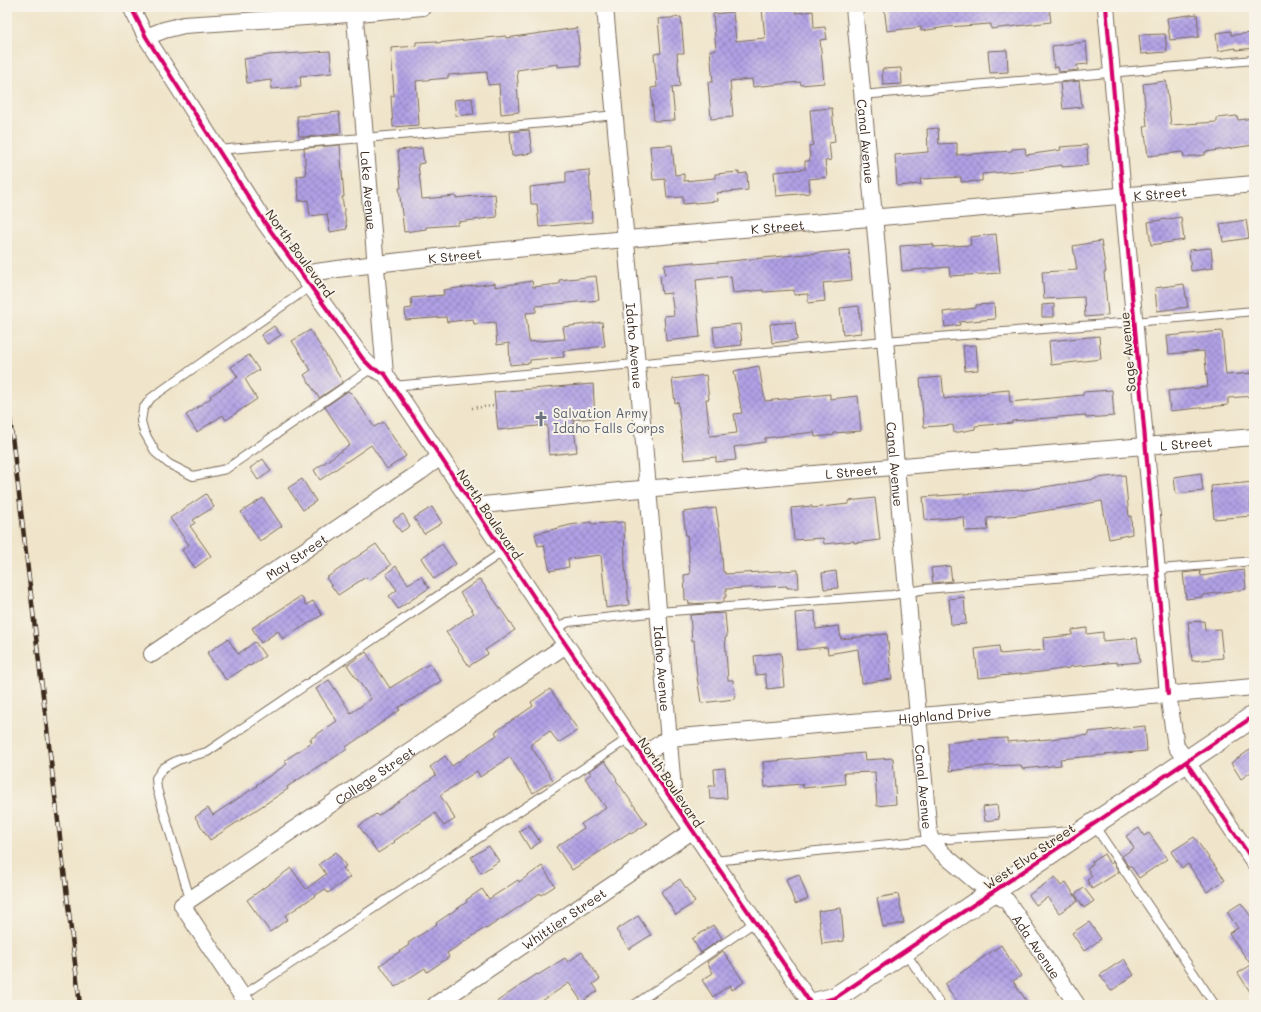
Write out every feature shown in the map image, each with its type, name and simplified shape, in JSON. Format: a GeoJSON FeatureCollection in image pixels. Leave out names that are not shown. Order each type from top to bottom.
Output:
{"type":"FeatureCollection","features":[{"type":"Feature","properties":{"kind":"street","name":"North Boulevard"},"geometry":{"type":"LineString","coordinates":[[132,7],[146,38],[265,224],[363,359],[383,376],[440,457],[641,756],[812,1005]]}},
{"type":"Feature","properties":{"kind":"street"},"geometry":{"type":"LineString","coordinates":[[146,38],[164,30],[184,25],[354,10],[423,7]]}},
{"type":"Feature","properties":{"kind":"street","name":"Idaho Avenue"},"geometry":{"type":"LineString","coordinates":[[605,7],[648,488],[674,803]]}},
{"type":"Feature","properties":{"kind":"street","name":"Canal Avenue"},"geometry":{"type":"LineString","coordinates":[[854,7],[930,840],[942,853],[975,881],[992,892]]}},
{"type":"Feature","properties":{"kind":"street","name":"Sage Avenue"},"geometry":{"type":"LineString","coordinates":[[1106,7],[1156,569],[1168,694],[1176,746],[1254,862]]}},
{"type":"Feature","properties":{"kind":"street","name":"Lake Avenue"},"geometry":{"type":"LineString","coordinates":[[354,10],[376,263],[383,376]]}},
{"type":"Feature","properties":{"kind":"street","name":"K Street"},"geometry":{"type":"LineString","coordinates":[[307,280],[376,263],[625,239],[1254,184]]}},
{"type":"Feature","properties":{"kind":"street","name":"L Street"},"geometry":{"type":"LineString","coordinates":[[473,506],[648,488],[1254,437]]}},
{"type":"Feature","properties":{"kind":"street","name":"May Street"},"geometry":{"type":"LineString","coordinates":[[152,654],[414,477],[440,457]]}},
{"type":"Feature","properties":{"kind":"street","name":"College Street"},"geometry":{"type":"LineString","coordinates":[[186,902],[566,645]]}},
{"type":"Feature","properties":{"kind":"street","name":"Highland Drive"},"geometry":{"type":"LineString","coordinates":[[641,756],[669,738],[1254,687]]}},
{"type":"Feature","properties":{"kind":"street","name":"West Elva Street"},"geometry":{"type":"LineString","coordinates":[[812,1005],[835,998],[1254,716]]}},
{"type":"Feature","properties":{"kind":"street","name":"Whittier Street"},"geometry":{"type":"LineString","coordinates":[[435,1005],[692,830]]}},
{"type":"Feature","properties":{"kind":"street","name":"Ada Avenue"},"geometry":{"type":"LineString","coordinates":[[992,892],[1007,901],[1077,1005]]}},
{"type":"Feature","properties":{"kind":"street"},"geometry":{"type":"LineString","coordinates":[[186,902],[245,1000]]}},
{"type":"Feature","properties":{"kind":"lane"},"geometry":{"type":"LineString","coordinates":[[862,96],[1254,60]]}},
{"type":"Feature","properties":{"kind":"lane"},"geometry":{"type":"LineString","coordinates":[[218,150],[581,120],[615,115]]}},
{"type":"Feature","properties":{"kind":"lane"},"geometry":{"type":"LineString","coordinates":[[307,280],[151,398],[143,409],[141,421],[144,432],[156,453],[169,464],[193,476],[226,469],[383,376],[636,364],[1254,311]]}},
{"type":"Feature","properties":{"kind":"lane"},"geometry":{"type":"LineString","coordinates":[[186,902],[157,789],[156,778],[164,768],[178,760],[206,752],[504,551]]}},
{"type":"Feature","properties":{"kind":"lane"},"geometry":{"type":"LineString","coordinates":[[556,630],[568,622],[658,612],[892,595],[920,589],[1254,561]]}},
{"type":"Feature","properties":{"kind":"lane"},"geometry":{"type":"LineString","coordinates":[[245,1000],[630,738]]}},
{"type":"Feature","properties":{"kind":"lane"},"geometry":{"type":"LineString","coordinates":[[714,861],[930,840],[1088,828],[1215,1005]]}},
{"type":"Feature","properties":{"kind":"lane"},"geometry":{"type":"LineString","coordinates":[[634,1005],[755,922]]}},
{"type":"Feature","properties":{"kind":"lane"},"geometry":{"type":"LineString","coordinates":[[904,952],[940,1005]]}},
{"type":"Feature","properties":{"kind":"path"},"geometry":{"type":"LineString","coordinates":[[472,408],[493,406]]}},
{"type":"Feature","properties":{"kind":"building"},"geometry":{"type":"Polygon","coordinates":[[[795,7],[796,13],[813,11],[814,28],[825,27],[827,39],[820,40],[824,83],[801,85],[800,82],[753,87],[752,79],[730,81],[733,117],[711,119],[708,82],[713,82],[710,50],[716,50],[713,14],[733,12],[736,41],[765,38],[762,9],[795,7]]]}},
{"type":"Feature","properties":{"kind":"building"},"geometry":{"type":"Polygon","coordinates":[[[884,7],[1049,7],[1051,22],[991,29],[991,24],[947,27],[921,31],[921,27],[887,31],[884,7]]]}},
{"type":"Feature","properties":{"kind":"building"},"geometry":{"type":"Polygon","coordinates":[[[1197,14],[1199,37],[1170,40],[1167,18],[1197,14]]]}},
{"type":"Feature","properties":{"kind":"building"},"geometry":{"type":"Polygon","coordinates":[[[681,17],[684,53],[677,53],[680,86],[672,87],[675,120],[654,121],[651,88],[657,87],[654,54],[661,53],[658,19],[681,17]]]}},
{"type":"Feature","properties":{"kind":"building"},"geometry":{"type":"Polygon","coordinates":[[[577,28],[581,65],[558,67],[558,64],[517,70],[519,112],[501,114],[499,84],[488,85],[487,72],[448,75],[448,78],[416,81],[419,125],[393,127],[391,96],[394,96],[391,48],[416,46],[416,42],[436,41],[436,43],[506,36],[506,38],[577,28]]]}},
{"type":"Feature","properties":{"kind":"building"},"geometry":{"type":"Polygon","coordinates":[[[1231,31],[1231,35],[1252,33],[1254,48],[1236,50],[1236,48],[1218,51],[1216,33],[1231,31]]]}},
{"type":"Feature","properties":{"kind":"building"},"geometry":{"type":"Polygon","coordinates":[[[1165,34],[1167,52],[1141,54],[1139,35],[1165,34]]]}},
{"type":"Feature","properties":{"kind":"building"},"geometry":{"type":"Polygon","coordinates":[[[1086,42],[1088,64],[1077,65],[1078,70],[1059,72],[1058,67],[1054,68],[1052,46],[1086,42]]]}},
{"type":"Feature","properties":{"kind":"building"},"geometry":{"type":"Polygon","coordinates":[[[1007,50],[1008,72],[990,73],[988,51],[1007,50]]]}},
{"type":"Feature","properties":{"kind":"building"},"geometry":{"type":"Polygon","coordinates":[[[330,51],[332,73],[300,76],[301,87],[271,89],[271,80],[247,83],[244,59],[269,55],[330,51]]]}},
{"type":"Feature","properties":{"kind":"building"},"geometry":{"type":"Polygon","coordinates":[[[901,68],[902,84],[883,85],[882,69],[901,68]]]}},
{"type":"Feature","properties":{"kind":"building"},"geometry":{"type":"Polygon","coordinates":[[[1079,81],[1082,107],[1063,109],[1060,83],[1079,81]]]}},
{"type":"Feature","properties":{"kind":"building"},"geometry":{"type":"Polygon","coordinates":[[[1166,81],[1171,125],[1217,122],[1217,118],[1237,116],[1238,120],[1254,118],[1254,145],[1205,152],[1205,155],[1184,157],[1183,152],[1148,156],[1144,126],[1147,126],[1143,84],[1166,81]]]}},
{"type":"Feature","properties":{"kind":"building"},"geometry":{"type":"Polygon","coordinates":[[[472,98],[474,114],[456,116],[454,100],[472,98]]]}},
{"type":"Feature","properties":{"kind":"building"},"geometry":{"type":"Polygon","coordinates":[[[832,108],[835,142],[829,143],[831,160],[825,161],[827,177],[809,179],[810,193],[776,196],[774,172],[805,169],[805,161],[810,161],[809,146],[813,145],[810,110],[832,108]]]}},
{"type":"Feature","properties":{"kind":"building"},"geometry":{"type":"Polygon","coordinates":[[[339,112],[341,132],[339,134],[299,136],[297,116],[339,112]]]}},
{"type":"Feature","properties":{"kind":"building"},"geometry":{"type":"Polygon","coordinates":[[[938,128],[939,144],[957,143],[957,155],[1012,151],[1012,149],[1025,148],[1026,155],[1061,150],[1060,147],[1087,145],[1088,165],[1062,167],[1062,165],[982,174],[982,181],[961,182],[961,177],[920,179],[921,184],[897,186],[895,155],[928,152],[927,129],[938,128]]]}},
{"type":"Feature","properties":{"kind":"building"},"geometry":{"type":"Polygon","coordinates":[[[529,130],[532,153],[512,156],[510,132],[529,130]]]}},
{"type":"Feature","properties":{"kind":"building"},"geometry":{"type":"Polygon","coordinates":[[[340,145],[344,197],[342,197],[347,229],[330,232],[327,214],[310,216],[308,200],[299,201],[297,176],[306,175],[304,148],[340,145]]]}},
{"type":"Feature","properties":{"kind":"building"},"geometry":{"type":"Polygon","coordinates":[[[672,145],[675,175],[684,174],[684,181],[715,178],[715,174],[739,172],[739,174],[747,173],[748,190],[717,193],[718,201],[683,204],[683,197],[667,198],[665,179],[653,180],[650,146],[672,145]]]}},
{"type":"Feature","properties":{"kind":"building"},"geometry":{"type":"Polygon","coordinates":[[[422,148],[424,163],[418,164],[422,199],[456,196],[456,198],[495,194],[497,217],[458,222],[458,225],[426,227],[426,229],[404,232],[399,188],[401,188],[398,150],[422,148]]]}},
{"type":"Feature","properties":{"kind":"building"},"geometry":{"type":"Polygon","coordinates":[[[589,170],[592,222],[539,227],[537,204],[531,204],[530,187],[566,183],[566,172],[589,170]]]}},
{"type":"Feature","properties":{"kind":"building"},"geometry":{"type":"Polygon","coordinates":[[[1181,217],[1184,240],[1151,245],[1148,222],[1181,217]]]}},
{"type":"Feature","properties":{"kind":"building"},"geometry":{"type":"Polygon","coordinates":[[[1246,220],[1249,238],[1223,242],[1220,224],[1246,220]]]}},
{"type":"Feature","properties":{"kind":"building"},"geometry":{"type":"Polygon","coordinates":[[[996,234],[1000,273],[950,276],[949,267],[902,271],[900,246],[933,244],[934,247],[971,245],[970,237],[996,234]]]}},
{"type":"Feature","properties":{"kind":"building"},"geometry":{"type":"Polygon","coordinates":[[[1101,241],[1106,272],[1104,272],[1108,315],[1085,317],[1084,297],[1044,299],[1042,272],[1077,270],[1073,246],[1101,241]]]}},
{"type":"Feature","properties":{"kind":"building"},"geometry":{"type":"Polygon","coordinates":[[[1211,248],[1213,268],[1191,271],[1189,250],[1211,248]]]}},
{"type":"Feature","properties":{"kind":"building"},"geometry":{"type":"Polygon","coordinates":[[[849,250],[852,280],[823,283],[825,301],[808,303],[808,294],[794,295],[794,290],[763,292],[763,290],[733,293],[731,276],[696,280],[700,337],[666,341],[664,316],[674,315],[671,293],[662,294],[660,276],[665,275],[664,265],[694,262],[694,264],[719,262],[849,250]]]}},
{"type":"Feature","properties":{"kind":"building"},"geometry":{"type":"Polygon","coordinates":[[[596,276],[599,300],[536,306],[536,312],[526,313],[529,342],[565,339],[563,327],[602,322],[605,346],[563,351],[564,357],[530,360],[530,363],[510,365],[509,343],[497,345],[495,322],[474,324],[473,319],[447,322],[446,317],[406,320],[405,309],[412,308],[411,298],[444,295],[443,290],[495,283],[495,287],[532,281],[533,287],[559,284],[559,280],[596,276]]]}},
{"type":"Feature","properties":{"kind":"building"},"geometry":{"type":"Polygon","coordinates":[[[1184,284],[1188,307],[1157,311],[1155,288],[1184,284]]]}},
{"type":"Feature","properties":{"kind":"building"},"geometry":{"type":"Polygon","coordinates":[[[994,304],[995,319],[959,322],[960,325],[945,327],[943,312],[976,308],[976,305],[994,304]]]}},
{"type":"Feature","properties":{"kind":"building"},"geometry":{"type":"Polygon","coordinates":[[[1054,304],[1054,317],[1042,317],[1042,305],[1054,304]]]}},
{"type":"Feature","properties":{"kind":"building"},"geometry":{"type":"Polygon","coordinates":[[[859,306],[861,333],[843,335],[840,308],[859,306]]]}},
{"type":"Feature","properties":{"kind":"building"},"geometry":{"type":"Polygon","coordinates":[[[795,322],[797,340],[772,343],[770,324],[795,322]]]}},
{"type":"Feature","properties":{"kind":"building"},"geometry":{"type":"Polygon","coordinates":[[[740,324],[742,345],[715,348],[713,327],[740,324]]]}},
{"type":"Feature","properties":{"kind":"building"},"geometry":{"type":"Polygon","coordinates":[[[274,326],[281,335],[267,344],[261,335],[274,326]]]}},
{"type":"Feature","properties":{"kind":"building"},"geometry":{"type":"Polygon","coordinates":[[[310,330],[343,382],[319,398],[304,375],[311,370],[292,341],[310,330]]]}},
{"type":"Feature","properties":{"kind":"building"},"geometry":{"type":"Polygon","coordinates":[[[1222,331],[1226,375],[1254,373],[1254,396],[1228,398],[1228,405],[1170,411],[1168,391],[1208,387],[1204,351],[1169,354],[1167,336],[1222,331]]]}},
{"type":"Feature","properties":{"kind":"building"},"geometry":{"type":"Polygon","coordinates":[[[1099,336],[1101,359],[1051,365],[1049,341],[1099,336]]]}},
{"type":"Feature","properties":{"kind":"building"},"geometry":{"type":"Polygon","coordinates":[[[976,345],[978,370],[965,371],[963,346],[976,345]]]}},
{"type":"Feature","properties":{"kind":"building"},"geometry":{"type":"Polygon","coordinates":[[[249,355],[259,370],[245,379],[257,399],[226,420],[223,415],[197,432],[186,415],[238,377],[231,367],[249,355]]]}},
{"type":"Feature","properties":{"kind":"building"},"geometry":{"type":"Polygon","coordinates":[[[759,366],[765,401],[830,394],[830,399],[858,396],[861,431],[834,433],[834,435],[815,437],[814,432],[765,438],[765,442],[734,447],[736,460],[716,462],[716,457],[684,460],[678,402],[675,403],[672,379],[706,375],[709,399],[706,399],[710,436],[737,433],[734,414],[742,413],[734,371],[759,366]]]}},
{"type":"Feature","properties":{"kind":"building"},"geometry":{"type":"Polygon","coordinates":[[[942,377],[944,399],[1009,390],[1010,402],[1083,395],[1083,392],[1112,390],[1114,416],[1086,418],[1085,415],[1012,421],[1012,423],[975,426],[975,429],[954,433],[953,425],[924,427],[920,379],[942,377]]]}},
{"type":"Feature","properties":{"kind":"building","name":"Salvation Army Idaho Falls Corps"},"geometry":{"type":"Polygon","coordinates":[[[593,384],[595,418],[573,420],[577,452],[549,455],[547,425],[498,430],[494,392],[593,384]]]}},
{"type":"Feature","properties":{"kind":"building"},"geometry":{"type":"Polygon","coordinates":[[[348,391],[350,393],[351,392],[374,427],[383,422],[406,456],[387,469],[371,445],[320,480],[314,470],[350,445],[325,407],[348,391]]]}},
{"type":"Feature","properties":{"kind":"building"},"geometry":{"type":"Polygon","coordinates":[[[263,459],[271,471],[258,480],[250,468],[263,459]]]}},
{"type":"Feature","properties":{"kind":"building"},"geometry":{"type":"Polygon","coordinates":[[[1201,473],[1203,491],[1176,494],[1174,477],[1201,473]]]}},
{"type":"Feature","properties":{"kind":"building"},"geometry":{"type":"Polygon","coordinates":[[[1125,475],[1132,534],[1109,539],[1102,501],[1020,515],[987,518],[988,530],[965,531],[964,517],[925,520],[923,497],[1018,491],[1096,478],[1125,475]]]}},
{"type":"Feature","properties":{"kind":"building"},"geometry":{"type":"Polygon","coordinates":[[[302,479],[316,501],[303,510],[288,488],[302,479]]]}},
{"type":"Feature","properties":{"kind":"building"},"geometry":{"type":"Polygon","coordinates":[[[1254,482],[1254,497],[1250,497],[1252,516],[1214,519],[1211,486],[1254,482]]]}},
{"type":"Feature","properties":{"kind":"building"},"geometry":{"type":"Polygon","coordinates":[[[206,494],[214,507],[193,520],[195,523],[190,526],[211,556],[195,568],[182,550],[189,545],[170,518],[206,494]]]}},
{"type":"Feature","properties":{"kind":"building"},"geometry":{"type":"Polygon","coordinates":[[[263,498],[282,526],[260,541],[241,512],[263,498]]]}},
{"type":"Feature","properties":{"kind":"building"},"geometry":{"type":"Polygon","coordinates":[[[875,498],[880,540],[824,544],[823,538],[794,540],[791,508],[812,506],[812,508],[849,504],[849,501],[875,498]]]}},
{"type":"Feature","properties":{"kind":"building"},"geometry":{"type":"Polygon","coordinates":[[[432,507],[442,523],[424,534],[414,518],[432,507]]]}},
{"type":"Feature","properties":{"kind":"building"},"geometry":{"type":"Polygon","coordinates":[[[716,508],[721,541],[723,572],[725,572],[725,574],[798,570],[799,588],[787,588],[787,586],[726,589],[726,597],[724,597],[724,602],[689,604],[688,600],[685,600],[684,575],[690,574],[687,535],[686,536],[683,512],[716,508]]]}},
{"type":"Feature","properties":{"kind":"building"},"geometry":{"type":"Polygon","coordinates":[[[403,514],[410,526],[401,532],[393,520],[403,514]]]}},
{"type":"Feature","properties":{"kind":"building"},"geometry":{"type":"Polygon","coordinates":[[[591,522],[592,524],[624,522],[625,567],[629,605],[606,608],[601,555],[568,559],[569,567],[550,571],[544,545],[538,546],[535,534],[570,525],[591,522]]]}},
{"type":"Feature","properties":{"kind":"building"},"geometry":{"type":"Polygon","coordinates":[[[376,544],[391,565],[369,580],[366,577],[338,595],[326,578],[376,544]]]}},
{"type":"Feature","properties":{"kind":"building"},"geometry":{"type":"Polygon","coordinates":[[[442,544],[456,564],[434,579],[421,558],[442,544]]]}},
{"type":"Feature","properties":{"kind":"building"},"geometry":{"type":"Polygon","coordinates":[[[396,566],[408,584],[421,576],[429,588],[398,609],[389,596],[397,590],[386,574],[396,566]]]}},
{"type":"Feature","properties":{"kind":"building"},"geometry":{"type":"Polygon","coordinates":[[[950,566],[952,581],[933,583],[931,568],[950,566]]]}},
{"type":"Feature","properties":{"kind":"building"},"geometry":{"type":"Polygon","coordinates":[[[1244,570],[1246,589],[1186,599],[1183,573],[1200,571],[1201,576],[1244,570]]]}},
{"type":"Feature","properties":{"kind":"building"},"geometry":{"type":"Polygon","coordinates":[[[836,571],[838,588],[824,589],[822,573],[836,571]]]}},
{"type":"Feature","properties":{"kind":"building"},"geometry":{"type":"Polygon","coordinates":[[[480,579],[515,630],[485,650],[488,654],[469,666],[446,632],[474,613],[460,593],[480,579]]]}},
{"type":"Feature","properties":{"kind":"building"},"geometry":{"type":"Polygon","coordinates":[[[301,596],[306,605],[313,601],[322,615],[283,639],[278,631],[261,643],[252,628],[301,596]]]}},
{"type":"Feature","properties":{"kind":"building"},"geometry":{"type":"Polygon","coordinates":[[[964,597],[966,624],[951,625],[949,599],[964,597]]]}},
{"type":"Feature","properties":{"kind":"building"},"geometry":{"type":"Polygon","coordinates":[[[815,611],[816,629],[839,626],[841,639],[887,634],[892,679],[862,683],[858,649],[828,654],[827,647],[798,650],[795,613],[815,611]]]}},
{"type":"Feature","properties":{"kind":"building"},"geometry":{"type":"Polygon","coordinates":[[[725,613],[728,680],[733,680],[735,699],[701,703],[694,640],[692,641],[690,615],[725,613]]]}},
{"type":"Feature","properties":{"kind":"building"},"geometry":{"type":"Polygon","coordinates":[[[1204,621],[1205,630],[1220,629],[1223,658],[1192,661],[1188,622],[1204,621]]]}},
{"type":"Feature","properties":{"kind":"building"},"geometry":{"type":"Polygon","coordinates":[[[1087,628],[1087,634],[1103,632],[1103,641],[1137,638],[1140,662],[1117,664],[1117,662],[1069,667],[1041,672],[978,678],[975,649],[999,646],[1000,654],[1044,650],[1043,638],[1072,635],[1072,630],[1087,628]]]}},
{"type":"Feature","properties":{"kind":"building"},"geometry":{"type":"Polygon","coordinates":[[[228,639],[238,654],[255,642],[265,656],[226,680],[207,653],[228,639]]]}},
{"type":"Feature","properties":{"kind":"building"},"geometry":{"type":"Polygon","coordinates":[[[366,652],[390,688],[430,663],[441,681],[398,708],[400,710],[346,747],[347,749],[287,787],[288,789],[210,840],[195,817],[208,808],[213,815],[257,786],[256,785],[287,764],[284,761],[312,742],[310,739],[337,721],[316,689],[329,680],[351,713],[371,699],[347,665],[366,652]]]}},
{"type":"Feature","properties":{"kind":"building"},"geometry":{"type":"Polygon","coordinates":[[[781,653],[784,687],[767,689],[765,674],[756,675],[754,656],[781,653]]]}},
{"type":"Feature","properties":{"kind":"building"},"geometry":{"type":"Polygon","coordinates":[[[550,689],[578,730],[558,743],[550,731],[530,745],[553,780],[533,793],[510,757],[480,777],[477,771],[440,795],[455,819],[444,826],[435,813],[378,853],[359,826],[376,814],[378,816],[436,775],[430,767],[445,756],[452,766],[497,735],[495,732],[533,706],[531,702],[550,689]]]}},
{"type":"Feature","properties":{"kind":"building"},"geometry":{"type":"Polygon","coordinates":[[[1145,726],[1147,751],[1060,759],[1061,765],[1022,769],[1021,765],[987,766],[950,771],[947,743],[1007,738],[1007,742],[1039,740],[1089,735],[1089,732],[1145,726]]]}},
{"type":"Feature","properties":{"kind":"building"},"geometry":{"type":"Polygon","coordinates":[[[1254,747],[1254,770],[1241,779],[1231,763],[1254,747]]]}},
{"type":"Feature","properties":{"kind":"building"},"geometry":{"type":"Polygon","coordinates":[[[864,753],[865,760],[893,758],[896,804],[877,806],[875,772],[844,773],[845,784],[803,788],[802,784],[765,787],[763,762],[864,753]]]}},
{"type":"Feature","properties":{"kind":"building"},"geometry":{"type":"Polygon","coordinates":[[[605,761],[617,779],[616,780],[647,824],[631,834],[630,832],[572,870],[556,847],[584,828],[581,824],[606,808],[585,778],[591,774],[589,771],[605,761]]]}},
{"type":"Feature","properties":{"kind":"building"},"geometry":{"type":"Polygon","coordinates":[[[725,768],[727,798],[710,799],[709,786],[715,786],[714,769],[725,768]]]}},
{"type":"Feature","properties":{"kind":"building"},"geometry":{"type":"Polygon","coordinates":[[[997,805],[999,819],[985,821],[983,807],[997,805]]]}},
{"type":"Feature","properties":{"kind":"building"},"geometry":{"type":"Polygon","coordinates":[[[529,825],[540,842],[530,849],[519,831],[529,825]]]}},
{"type":"Feature","properties":{"kind":"building"},"geometry":{"type":"Polygon","coordinates":[[[1139,828],[1144,836],[1149,833],[1167,859],[1139,878],[1131,866],[1128,866],[1122,856],[1134,848],[1126,836],[1139,828]]]}},
{"type":"Feature","properties":{"kind":"building"},"geometry":{"type":"Polygon","coordinates":[[[1194,837],[1225,880],[1207,892],[1188,864],[1182,868],[1171,852],[1194,837]]]}},
{"type":"Feature","properties":{"kind":"building"},"geometry":{"type":"Polygon","coordinates":[[[489,846],[499,861],[481,873],[471,857],[489,846]]]}},
{"type":"Feature","properties":{"kind":"building"},"geometry":{"type":"Polygon","coordinates":[[[336,852],[346,866],[343,868],[350,877],[328,893],[325,889],[285,916],[288,919],[270,932],[247,900],[291,868],[306,889],[326,874],[319,864],[336,852]]]}},
{"type":"Feature","properties":{"kind":"building"},"geometry":{"type":"Polygon","coordinates":[[[1104,854],[1110,864],[1113,862],[1119,872],[1092,889],[1087,880],[1092,876],[1087,868],[1093,864],[1092,862],[1104,854]]]}},
{"type":"Feature","properties":{"kind":"building"},"geometry":{"type":"Polygon","coordinates":[[[542,866],[555,886],[541,895],[540,893],[447,953],[449,957],[427,972],[425,968],[395,987],[380,965],[409,945],[408,943],[467,902],[466,900],[482,889],[489,899],[518,880],[519,882],[542,866]]]}},
{"type":"Feature","properties":{"kind":"building"},"geometry":{"type":"Polygon","coordinates":[[[799,874],[808,899],[795,904],[786,879],[799,874]]]}},
{"type":"Feature","properties":{"kind":"building"},"geometry":{"type":"Polygon","coordinates":[[[1055,877],[1061,886],[1066,882],[1078,901],[1059,913],[1048,897],[1036,905],[1029,895],[1055,877]]]}},
{"type":"Feature","properties":{"kind":"building"},"geometry":{"type":"Polygon","coordinates":[[[680,879],[695,902],[676,915],[661,892],[680,879]]]}},
{"type":"Feature","properties":{"kind":"building"},"geometry":{"type":"Polygon","coordinates":[[[1084,888],[1094,901],[1084,908],[1075,894],[1084,888]]]}},
{"type":"Feature","properties":{"kind":"building"},"geometry":{"type":"Polygon","coordinates":[[[898,894],[904,923],[883,927],[877,898],[898,894]]]}},
{"type":"Feature","properties":{"kind":"building"},"geometry":{"type":"Polygon","coordinates":[[[1241,903],[1254,921],[1254,998],[1238,973],[1251,965],[1229,933],[1238,928],[1227,912],[1241,903]]]}},
{"type":"Feature","properties":{"kind":"building"},"geometry":{"type":"Polygon","coordinates":[[[841,908],[844,941],[822,944],[818,911],[841,908]]]}},
{"type":"Feature","properties":{"kind":"building"},"geometry":{"type":"Polygon","coordinates":[[[638,916],[651,935],[629,949],[616,930],[638,916]]]}},
{"type":"Feature","properties":{"kind":"building"},"geometry":{"type":"Polygon","coordinates":[[[1089,922],[1101,939],[1084,951],[1072,933],[1089,922]]]}},
{"type":"Feature","properties":{"kind":"building"},"geometry":{"type":"Polygon","coordinates":[[[713,925],[722,938],[701,953],[692,939],[713,925]]]}},
{"type":"Feature","properties":{"kind":"building"},"geometry":{"type":"Polygon","coordinates":[[[1001,945],[1021,976],[1013,981],[1029,1005],[959,1005],[945,984],[1001,945]]]}},
{"type":"Feature","properties":{"kind":"building"},"geometry":{"type":"Polygon","coordinates":[[[723,951],[744,982],[732,990],[730,985],[713,997],[702,980],[713,973],[707,962],[723,951]]]}},
{"type":"Feature","properties":{"kind":"building"},"geometry":{"type":"Polygon","coordinates":[[[582,952],[600,979],[593,984],[598,991],[582,1002],[569,983],[536,1005],[492,1005],[537,974],[538,975],[565,958],[568,962],[582,952]]]}},
{"type":"Feature","properties":{"kind":"building"},"geometry":{"type":"Polygon","coordinates":[[[1124,959],[1134,975],[1111,991],[1100,975],[1124,959]]]}},
{"type":"Feature","properties":{"kind":"railway"},"geometry":{"type":"LineString","coordinates":[[7,394],[80,1005]]}},
{"type":"Feature","properties":{"kind":"cycle path"},"geometry":{"type":"LineString","coordinates":[[131,7],[146,37],[265,223],[363,359],[372,368],[385,374],[556,630],[811,1004],[814,1005]]}},
{"type":"Feature","properties":{"kind":"cycle path"},"geometry":{"type":"LineString","coordinates":[[1106,7],[1168,694]]}},
{"type":"Feature","properties":{"kind":"cycle path"},"geometry":{"type":"LineString","coordinates":[[809,1005],[835,998],[1254,716]]}},
{"type":"Feature","properties":{"kind":"cycle path"},"geometry":{"type":"LineString","coordinates":[[1186,762],[1254,862]]}},
{"type":"Feature","properties":{"kind":"place","name":"Salvation Army Idaho Falls Corps"},"geometry":{"type":"Point","coordinates":[541,419]}}]}
